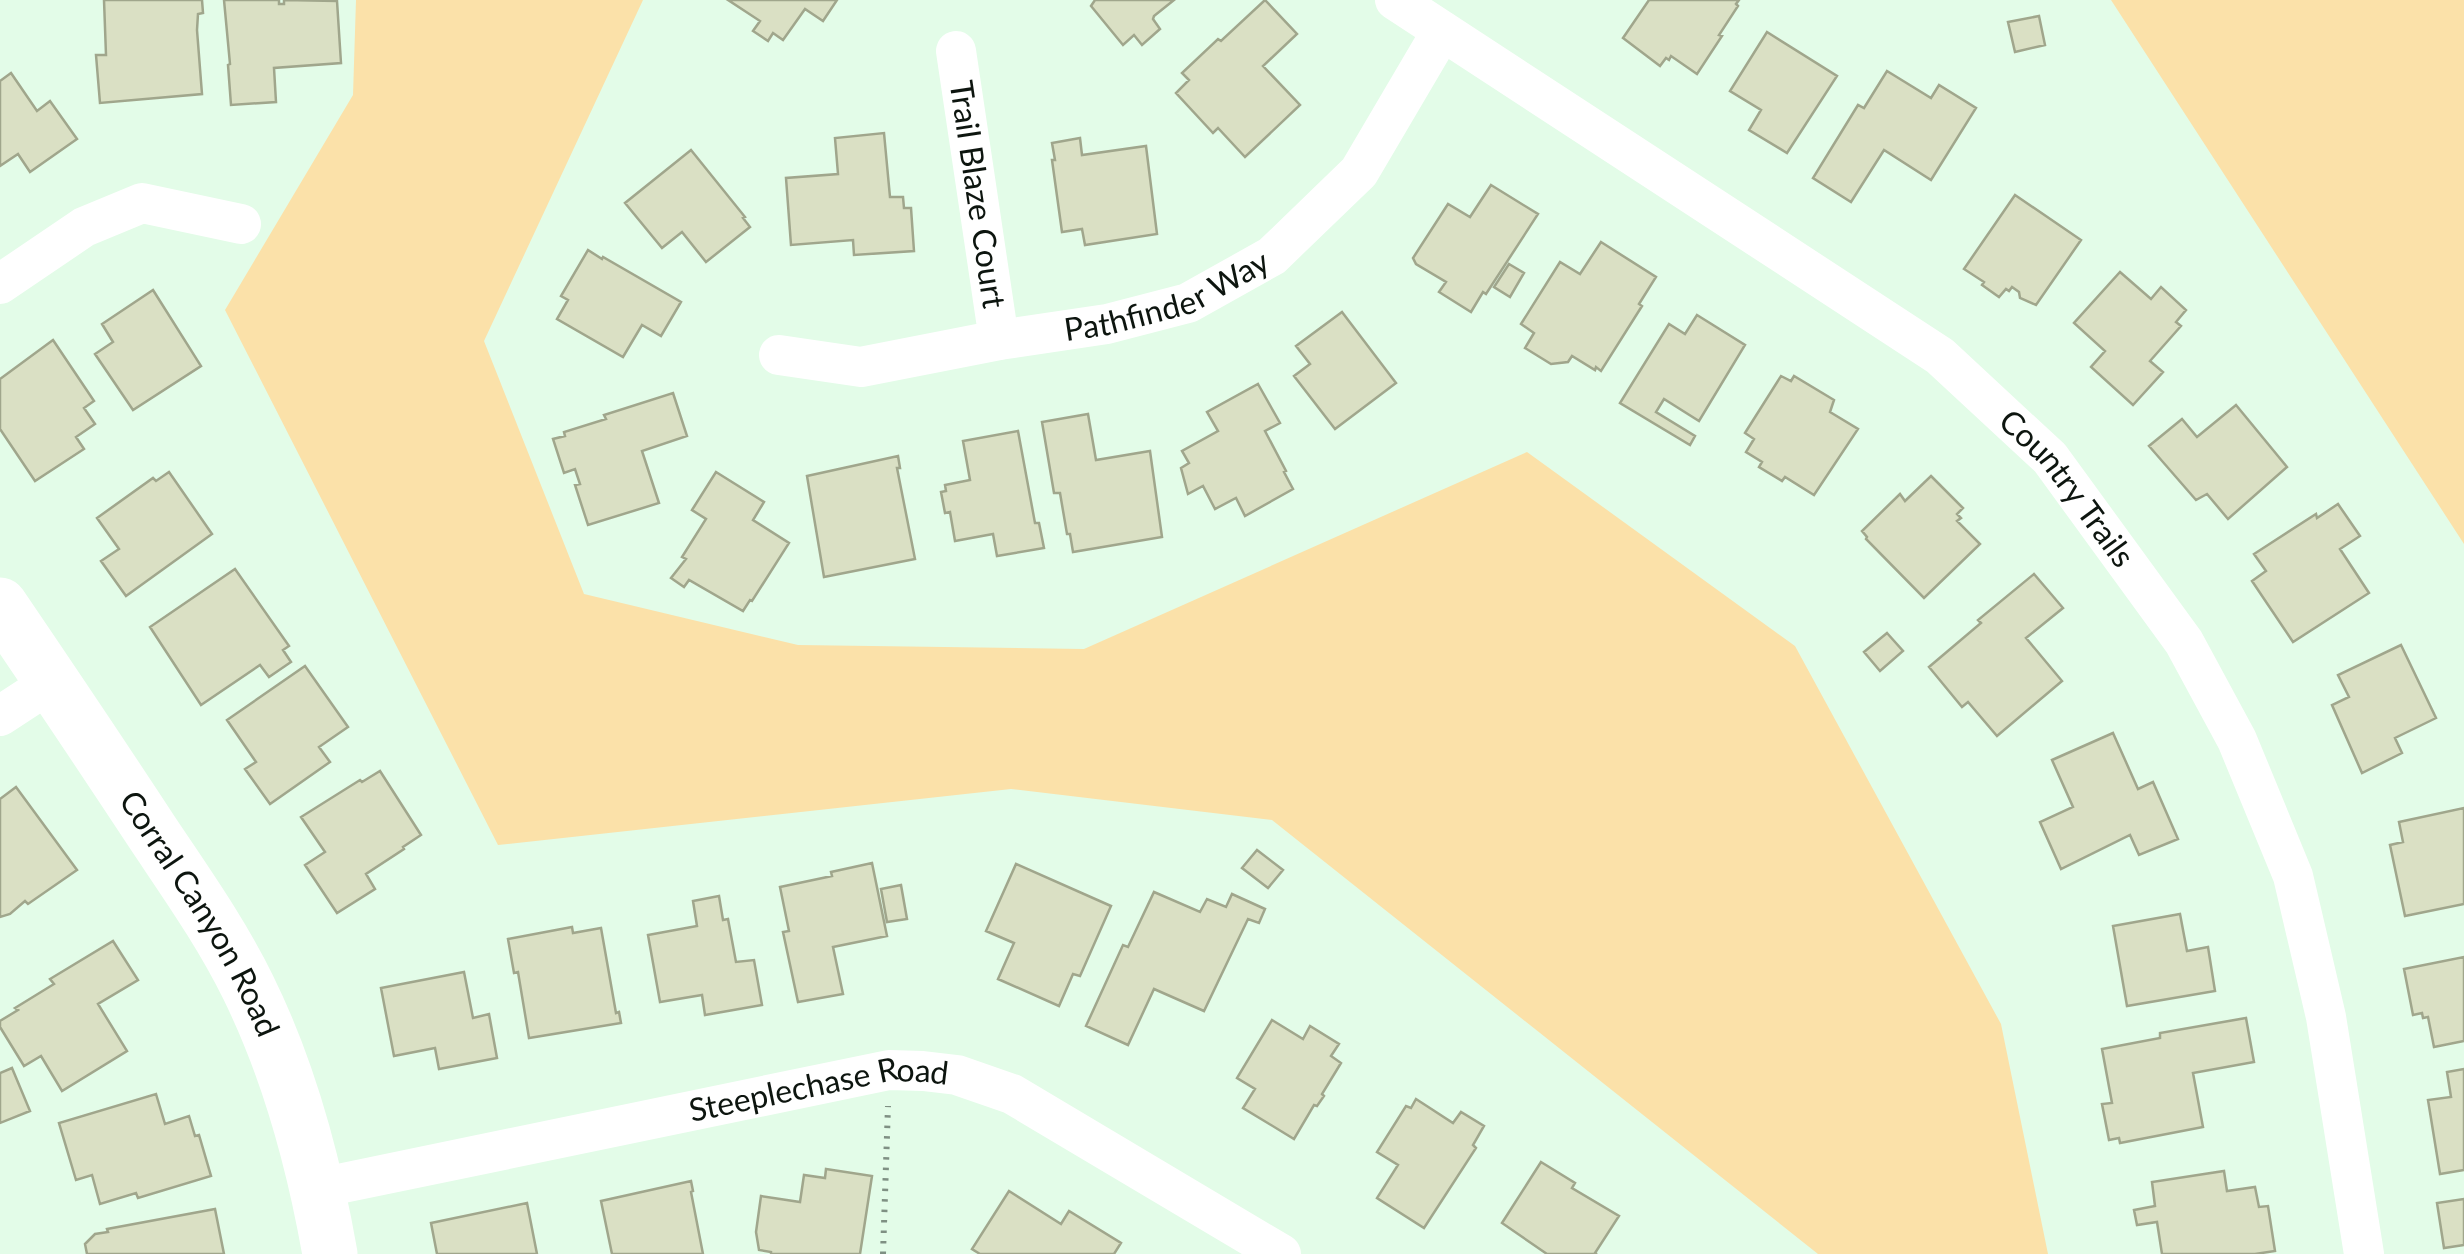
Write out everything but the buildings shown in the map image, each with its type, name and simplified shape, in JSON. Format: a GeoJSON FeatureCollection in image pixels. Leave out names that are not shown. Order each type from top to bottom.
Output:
{"type":"FeatureCollection","features":[{"type":"Feature","properties":{"kind":"main road","name":"Corral Canyon Road"},"geometry":{"type":"LineString","coordinates":[[0,605],[218,930],[241,973],[274,1047],[319,1188],[330,1254]]}},
{"type":"Feature","properties":{"kind":"street","name":"Country Trails"},"geometry":{"type":"LineString","coordinates":[[1395,0],[1940,356],[2050,458],[2184,642],[2237,740],[2294,876],[2326,1017],[2364,1254]]}},
{"type":"Feature","properties":{"kind":"street","name":"Pathfinder Way"},"geometry":{"type":"LineString","coordinates":[[779,355],[861,367],[1107,324],[1188,303],[1272,256],[1359,172],[1442,31]]}},
{"type":"Feature","properties":{"kind":"street","name":"Trail Blaze Court"},"geometry":{"type":"LineString","coordinates":[[956,52],[999,340]]}},
{"type":"Feature","properties":{"kind":"street"},"geometry":{"type":"LineString","coordinates":[[0,284],[84,227],[142,203],[241,224]]}},
{"type":"Feature","properties":{"kind":"street"},"geometry":{"type":"LineString","coordinates":[[0,716],[52,682]]}},
{"type":"Feature","properties":{"kind":"street","name":"Steeplechase Road"},"geometry":{"type":"LineString","coordinates":[[319,1188],[889,1070],[923,1071],[957,1075],[1012,1094],[1281,1254]]}},
{"type":"Feature","properties":{"kind":"path"},"geometry":{"type":"LineString","coordinates":[[884,1254],[889,1070]]}},
{"type":"Feature","properties":{"kind":"shaded area"},"geometry":{"type":"Polygon","coordinates":[[[356,0],[643,0],[484,341],[584,594],[798,645],[1084,649],[1527,452],[1795,646],[2001,1024],[2048,1254],[1818,1254],[1272,820],[1011,789],[498,845],[225,310],[353,95],[356,0]]]}},
{"type":"Feature","properties":{"kind":"shaded area"},"geometry":{"type":"Polygon","coordinates":[[[2111,0],[2464,0],[2464,544],[2111,0]]]}}]}
